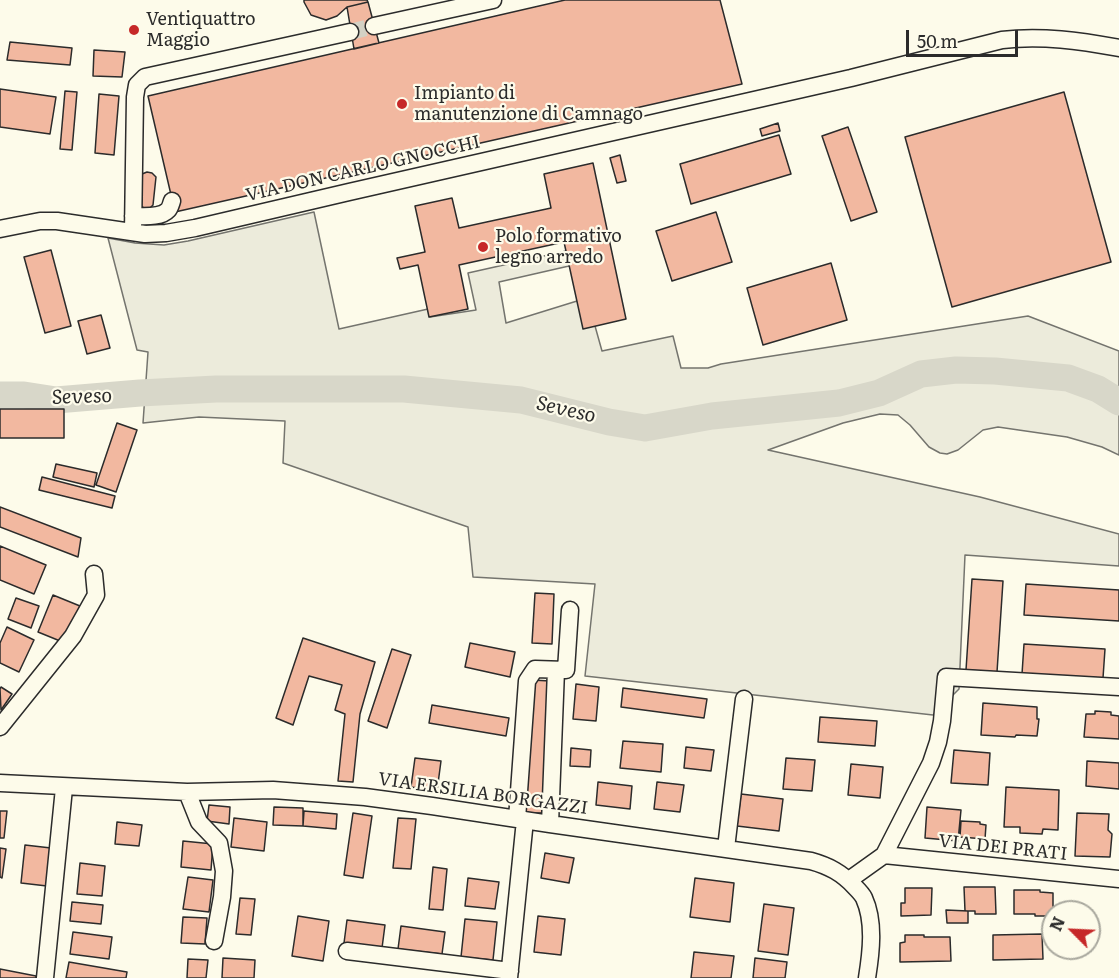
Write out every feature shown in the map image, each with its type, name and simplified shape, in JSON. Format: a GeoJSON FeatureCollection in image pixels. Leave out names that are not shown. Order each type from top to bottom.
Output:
{"type":"FeatureCollection","features":[{"type":"Feature","properties":{"kind":"street"},"geometry":{"type":"LineString","coordinates":[[374,26],[493,0]]}},
{"type":"Feature","properties":{"kind":"street"},"geometry":{"type":"LineString","coordinates":[[133,224],[136,85],[146,77],[350,32]]}},
{"type":"Feature","properties":{"kind":"street","name":"VIA DON CARLO GNOCCHI"},"geometry":{"type":"LineString","coordinates":[[0,229],[40,221],[57,221],[133,224],[145,234],[166,233],[851,78],[1002,40],[1054,39],[1119,48]]}},
{"type":"Feature","properties":{"kind":"street"},"geometry":{"type":"LineString","coordinates":[[133,224],[147,216],[161,214],[168,210],[172,201]]}},
{"type":"Feature","properties":{"kind":"street"},"geometry":{"type":"LineString","coordinates":[[0,727],[73,636],[96,595],[94,574]]}},
{"type":"Feature","properties":{"kind":"street"},"geometry":{"type":"LineString","coordinates":[[347,951],[510,974],[528,681],[535,669],[566,670],[570,610]]}},
{"type":"Feature","properties":{"kind":"street"},"geometry":{"type":"LineString","coordinates":[[550,824],[556,670]]}},
{"type":"Feature","properties":{"kind":"street"},"geometry":{"type":"LineString","coordinates":[[849,880],[884,855],[931,763],[942,721],[946,677],[1119,687]]}},
{"type":"Feature","properties":{"kind":"street"},"geometry":{"type":"LineString","coordinates":[[726,848],[744,699]]}},
{"type":"Feature","properties":{"kind":"street","name":"VIA ERSILIA BORGAZZI"},"geometry":{"type":"LineString","coordinates":[[0,783],[64,788],[187,792],[273,790],[314,792],[432,806],[811,861],[831,868],[849,880],[864,896],[871,931],[867,978]]}},
{"type":"Feature","properties":{"kind":"street"},"geometry":{"type":"LineString","coordinates":[[45,978],[64,788]]}},
{"type":"Feature","properties":{"kind":"street"},"geometry":{"type":"LineString","coordinates":[[187,792],[199,822],[219,843],[224,871],[214,940]]}},
{"type":"Feature","properties":{"kind":"street","name":"VIA DEI PRATI"},"geometry":{"type":"LineString","coordinates":[[884,855],[1119,879]]}},
{"type":"Feature","properties":{"kind":"shaded area"},"geometry":{"type":"Polygon","coordinates":[[[314,212],[339,329],[428,309],[430,317],[476,310],[468,273],[566,251],[569,266],[499,282],[506,323],[577,301],[595,326],[602,351],[673,336],[681,368],[708,368],[721,364],[1028,316],[1119,351],[1119,455],[1102,447],[1067,437],[998,427],[983,430],[958,450],[947,454],[940,453],[929,447],[898,415],[880,414],[843,423],[768,450],[980,497],[1119,534],[1119,566],[965,555],[959,689],[933,715],[585,676],[595,584],[473,577],[468,527],[283,463],[285,421],[199,417],[143,423],[148,352],[137,350],[108,238],[164,245],[314,212]]]}},
{"type":"Feature","properties":{"kind":"building"},"geometry":{"type":"Polygon","coordinates":[[[304,0],[367,0],[368,2],[347,7],[337,16],[326,20],[311,15],[304,0]]]}},
{"type":"Feature","properties":{"kind":"building","name":"Impianto di manutenzione di Camnago"},"geometry":{"type":"Polygon","coordinates":[[[565,0],[720,0],[742,84],[175,212],[148,96],[565,0]]]}},
{"type":"Feature","properties":{"kind":"building"},"geometry":{"type":"Polygon","coordinates":[[[368,2],[379,43],[354,49],[347,7],[368,2]]]}},
{"type":"Feature","properties":{"kind":"building"},"geometry":{"type":"Polygon","coordinates":[[[10,42],[72,48],[70,65],[7,60],[10,42]]]}},
{"type":"Feature","properties":{"kind":"building"},"geometry":{"type":"Polygon","coordinates":[[[94,50],[125,52],[122,77],[93,76],[94,50]]]}},
{"type":"Feature","properties":{"kind":"building"},"geometry":{"type":"Polygon","coordinates":[[[0,89],[56,97],[50,134],[0,127],[0,89]]]}},
{"type":"Feature","properties":{"kind":"building"},"geometry":{"type":"Polygon","coordinates":[[[65,91],[77,92],[72,150],[60,149],[65,91]]]}},
{"type":"Feature","properties":{"kind":"building"},"geometry":{"type":"Polygon","coordinates":[[[1064,92],[1111,262],[952,307],[905,137],[1064,92]]]}},
{"type":"Feature","properties":{"kind":"building"},"geometry":{"type":"Polygon","coordinates":[[[99,94],[119,96],[114,155],[95,153],[99,94]]]}},
{"type":"Feature","properties":{"kind":"building"},"geometry":{"type":"Polygon","coordinates":[[[778,123],[780,131],[762,136],[760,129],[778,123]]]}},
{"type":"Feature","properties":{"kind":"building"},"geometry":{"type":"Polygon","coordinates":[[[848,127],[877,212],[851,221],[822,136],[848,127]]]}},
{"type":"Feature","properties":{"kind":"building"},"geometry":{"type":"Polygon","coordinates":[[[779,135],[791,174],[691,204],[680,164],[779,135]]]}},
{"type":"Feature","properties":{"kind":"building"},"geometry":{"type":"Polygon","coordinates":[[[620,155],[626,181],[617,183],[610,158],[620,155]]]}},
{"type":"Feature","properties":{"kind":"building","name":"Polo formativo legno arredo"},"geometry":{"type":"Polygon","coordinates":[[[593,163],[626,319],[583,329],[564,242],[459,265],[468,309],[429,317],[418,265],[400,269],[397,258],[425,252],[415,206],[452,198],[459,228],[551,208],[544,174],[593,163]]]}},
{"type":"Feature","properties":{"kind":"building"},"geometry":{"type":"Polygon","coordinates":[[[147,172],[156,177],[153,205],[149,209],[139,205],[140,179],[142,174],[147,172]]]}},
{"type":"Feature","properties":{"kind":"building"},"geometry":{"type":"Polygon","coordinates":[[[716,212],[732,262],[672,281],[656,231],[716,212]]]}},
{"type":"Feature","properties":{"kind":"building"},"geometry":{"type":"Polygon","coordinates":[[[51,250],[71,326],[45,333],[24,257],[51,250]]]}},
{"type":"Feature","properties":{"kind":"building"},"geometry":{"type":"Polygon","coordinates":[[[831,263],[847,320],[763,345],[747,288],[831,263]]]}},
{"type":"Feature","properties":{"kind":"building"},"geometry":{"type":"Polygon","coordinates":[[[101,315],[110,348],[87,354],[78,321],[101,315]]]}},
{"type":"Feature","properties":{"kind":"building"},"geometry":{"type":"Polygon","coordinates":[[[0,409],[64,409],[64,438],[0,438],[0,409]]]}},
{"type":"Feature","properties":{"kind":"building"},"geometry":{"type":"Polygon","coordinates":[[[117,423],[137,430],[116,492],[96,485],[117,423]]]}},
{"type":"Feature","properties":{"kind":"building"},"geometry":{"type":"Polygon","coordinates":[[[56,464],[97,473],[94,487],[53,477],[56,464]]]}},
{"type":"Feature","properties":{"kind":"building"},"geometry":{"type":"Polygon","coordinates":[[[42,477],[115,496],[112,508],[39,490],[42,477]]]}},
{"type":"Feature","properties":{"kind":"building"},"geometry":{"type":"Polygon","coordinates":[[[0,507],[81,538],[78,557],[0,527],[0,507]]]}},
{"type":"Feature","properties":{"kind":"building"},"geometry":{"type":"Polygon","coordinates":[[[0,546],[46,565],[34,594],[0,580],[0,546]]]}},
{"type":"Feature","properties":{"kind":"building"},"geometry":{"type":"Polygon","coordinates":[[[972,579],[1003,581],[997,672],[966,670],[972,579]]]}},
{"type":"Feature","properties":{"kind":"building"},"geometry":{"type":"Polygon","coordinates":[[[1026,584],[1119,590],[1119,621],[1024,615],[1026,584]]]}},
{"type":"Feature","properties":{"kind":"building"},"geometry":{"type":"Polygon","coordinates":[[[535,593],[554,594],[552,644],[532,643],[535,593]]]}},
{"type":"Feature","properties":{"kind":"building"},"geometry":{"type":"Polygon","coordinates":[[[53,595],[80,606],[65,643],[38,632],[53,595]]]}},
{"type":"Feature","properties":{"kind":"building"},"geometry":{"type":"Polygon","coordinates":[[[16,598],[39,606],[31,628],[8,619],[16,598]]]}},
{"type":"Feature","properties":{"kind":"building"},"geometry":{"type":"Polygon","coordinates":[[[7,627],[34,640],[19,672],[0,663],[0,643],[7,627]]]}},
{"type":"Feature","properties":{"kind":"building"},"geometry":{"type":"Polygon","coordinates":[[[303,638],[375,662],[360,714],[353,782],[338,781],[345,714],[335,710],[342,685],[309,676],[293,725],[276,718],[303,638]]]}},
{"type":"Feature","properties":{"kind":"building"},"geometry":{"type":"Polygon","coordinates":[[[470,643],[515,652],[510,677],[465,667],[470,643]]]}},
{"type":"Feature","properties":{"kind":"building"},"geometry":{"type":"Polygon","coordinates":[[[1024,644],[1105,649],[1103,678],[1022,674],[1024,644]]]}},
{"type":"Feature","properties":{"kind":"building"},"geometry":{"type":"Polygon","coordinates":[[[392,649],[411,655],[387,728],[368,721],[392,649]]]}},
{"type":"Feature","properties":{"kind":"building"},"geometry":{"type":"Polygon","coordinates":[[[532,680],[550,681],[543,813],[525,813],[532,680]]]}},
{"type":"Feature","properties":{"kind":"building"},"geometry":{"type":"Polygon","coordinates":[[[576,684],[599,687],[596,721],[573,719],[576,684]]]}},
{"type":"Feature","properties":{"kind":"building"},"geometry":{"type":"Polygon","coordinates":[[[1,687],[12,694],[1,710],[0,689],[1,687]]]}},
{"type":"Feature","properties":{"kind":"building"},"geometry":{"type":"Polygon","coordinates":[[[623,688],[707,699],[704,718],[621,707],[623,688]]]}},
{"type":"Feature","properties":{"kind":"building"},"geometry":{"type":"Polygon","coordinates":[[[983,703],[1037,707],[1037,719],[1039,719],[1037,736],[981,735],[983,703]]]}},
{"type":"Feature","properties":{"kind":"building"},"geometry":{"type":"Polygon","coordinates":[[[432,705],[509,718],[506,736],[429,723],[432,705]]]}},
{"type":"Feature","properties":{"kind":"building"},"geometry":{"type":"Polygon","coordinates":[[[1095,711],[1111,712],[1111,715],[1119,716],[1119,739],[1084,737],[1086,714],[1095,714],[1095,711]]]}},
{"type":"Feature","properties":{"kind":"building"},"geometry":{"type":"Polygon","coordinates":[[[820,717],[877,721],[875,746],[818,742],[820,717]]]}},
{"type":"Feature","properties":{"kind":"building"},"geometry":{"type":"Polygon","coordinates":[[[623,741],[663,744],[661,772],[620,768],[623,741]]]}},
{"type":"Feature","properties":{"kind":"building"},"geometry":{"type":"Polygon","coordinates":[[[686,747],[714,750],[711,771],[684,768],[686,747]]]}},
{"type":"Feature","properties":{"kind":"building"},"geometry":{"type":"Polygon","coordinates":[[[571,748],[591,750],[590,767],[570,766],[571,748]]]}},
{"type":"Feature","properties":{"kind":"building"},"geometry":{"type":"Polygon","coordinates":[[[954,750],[990,753],[988,785],[951,783],[954,750]]]}},
{"type":"Feature","properties":{"kind":"building"},"geometry":{"type":"Polygon","coordinates":[[[415,758],[441,761],[437,791],[411,787],[415,758]]]}},
{"type":"Feature","properties":{"kind":"building"},"geometry":{"type":"Polygon","coordinates":[[[786,758],[815,760],[812,791],[783,789],[786,758]]]}},
{"type":"Feature","properties":{"kind":"building"},"geometry":{"type":"Polygon","coordinates":[[[1087,761],[1119,763],[1119,789],[1086,786],[1087,761]]]}},
{"type":"Feature","properties":{"kind":"building"},"geometry":{"type":"Polygon","coordinates":[[[851,764],[883,767],[880,798],[848,795],[851,764]]]}},
{"type":"Feature","properties":{"kind":"building"},"geometry":{"type":"Polygon","coordinates":[[[598,782],[632,786],[630,809],[596,805],[598,782]]]}},
{"type":"Feature","properties":{"kind":"building"},"geometry":{"type":"Polygon","coordinates":[[[657,782],[684,785],[680,812],[654,809],[657,782]]]}},
{"type":"Feature","properties":{"kind":"building"},"geometry":{"type":"Polygon","coordinates":[[[1006,787],[1059,790],[1058,830],[1043,829],[1042,834],[1020,833],[1020,827],[1004,827],[1006,787]]]}},
{"type":"Feature","properties":{"kind":"building"},"geometry":{"type":"Polygon","coordinates":[[[741,794],[783,799],[779,831],[737,826],[741,794]]]}},
{"type":"Feature","properties":{"kind":"building"},"geometry":{"type":"Polygon","coordinates":[[[209,805],[230,807],[229,824],[207,821],[209,805]]]}},
{"type":"Feature","properties":{"kind":"building"},"geometry":{"type":"Polygon","coordinates":[[[274,807],[303,808],[303,826],[273,825],[274,807]]]}},
{"type":"Feature","properties":{"kind":"building"},"geometry":{"type":"Polygon","coordinates":[[[927,807],[961,810],[958,841],[925,838],[927,807]]]}},
{"type":"Feature","properties":{"kind":"building"},"geometry":{"type":"Polygon","coordinates":[[[0,811],[7,811],[4,838],[0,838],[0,811]]]}},
{"type":"Feature","properties":{"kind":"building"},"geometry":{"type":"Polygon","coordinates":[[[304,811],[337,814],[336,829],[303,826],[304,811]]]}},
{"type":"Feature","properties":{"kind":"building"},"geometry":{"type":"Polygon","coordinates":[[[353,813],[372,816],[363,878],[344,875],[353,813]]]}},
{"type":"Feature","properties":{"kind":"building"},"geometry":{"type":"Polygon","coordinates":[[[1077,813],[1109,814],[1108,830],[1112,834],[1110,857],[1075,856],[1077,813]]]}},
{"type":"Feature","properties":{"kind":"building"},"geometry":{"type":"Polygon","coordinates":[[[234,818],[267,822],[264,851],[231,847],[234,818]]]}},
{"type":"Feature","properties":{"kind":"building"},"geometry":{"type":"Polygon","coordinates":[[[398,818],[416,819],[411,869],[393,868],[398,818]]]}},
{"type":"Feature","properties":{"kind":"building"},"geometry":{"type":"Polygon","coordinates":[[[961,821],[980,822],[986,825],[985,839],[960,837],[961,821]]]}},
{"type":"Feature","properties":{"kind":"building"},"geometry":{"type":"Polygon","coordinates":[[[117,822],[142,825],[139,846],[115,844],[117,822]]]}},
{"type":"Feature","properties":{"kind":"building"},"geometry":{"type":"Polygon","coordinates":[[[183,841],[213,844],[211,870],[181,867],[183,841]]]}},
{"type":"Feature","properties":{"kind":"building"},"geometry":{"type":"Polygon","coordinates":[[[25,845],[51,848],[47,886],[21,883],[25,845]]]}},
{"type":"Feature","properties":{"kind":"building"},"geometry":{"type":"Polygon","coordinates":[[[0,848],[6,849],[2,878],[0,877],[0,848]]]}},
{"type":"Feature","properties":{"kind":"building"},"geometry":{"type":"Polygon","coordinates":[[[545,853],[574,858],[569,883],[541,878],[545,853]]]}},
{"type":"Feature","properties":{"kind":"building"},"geometry":{"type":"Polygon","coordinates":[[[80,863],[105,866],[102,896],[77,894],[80,863]]]}},
{"type":"Feature","properties":{"kind":"building"},"geometry":{"type":"Polygon","coordinates":[[[433,867],[447,869],[443,910],[429,909],[433,867]]]}},
{"type":"Feature","properties":{"kind":"building"},"geometry":{"type":"Polygon","coordinates":[[[188,877],[213,880],[209,912],[183,909],[188,877]]]}},
{"type":"Feature","properties":{"kind":"building"},"geometry":{"type":"Polygon","coordinates":[[[468,878],[499,882],[495,909],[465,906],[468,878]]]}},
{"type":"Feature","properties":{"kind":"building"},"geometry":{"type":"Polygon","coordinates":[[[695,878],[734,883],[730,922],[690,917],[695,878]]]}},
{"type":"Feature","properties":{"kind":"building"},"geometry":{"type":"Polygon","coordinates":[[[964,887],[995,887],[996,914],[975,914],[975,911],[965,911],[964,887]]]}},
{"type":"Feature","properties":{"kind":"building"},"geometry":{"type":"Polygon","coordinates":[[[905,888],[932,888],[931,915],[901,916],[901,903],[905,903],[905,888]]]}},
{"type":"Feature","properties":{"kind":"building"},"geometry":{"type":"Polygon","coordinates":[[[1014,890],[1040,890],[1040,892],[1053,893],[1053,900],[1041,900],[1041,916],[1014,914],[1014,890]]]}},
{"type":"Feature","properties":{"kind":"building"},"geometry":{"type":"Polygon","coordinates":[[[240,898],[255,899],[251,935],[236,934],[240,898]]]}},
{"type":"Feature","properties":{"kind":"building"},"geometry":{"type":"Polygon","coordinates":[[[72,902],[103,905],[101,924],[70,921],[72,902]]]}},
{"type":"Feature","properties":{"kind":"building"},"geometry":{"type":"Polygon","coordinates":[[[764,904],[794,908],[788,955],[758,951],[764,904]]]}},
{"type":"Feature","properties":{"kind":"building"},"geometry":{"type":"Polygon","coordinates":[[[946,910],[968,911],[968,923],[947,923],[946,910]]]}},
{"type":"Feature","properties":{"kind":"building"},"geometry":{"type":"Polygon","coordinates":[[[298,916],[329,921],[323,961],[292,956],[298,916]]]}},
{"type":"Feature","properties":{"kind":"building"},"geometry":{"type":"Polygon","coordinates":[[[538,916],[565,919],[561,955],[534,952],[538,916]]]}},
{"type":"Feature","properties":{"kind":"building"},"geometry":{"type":"Polygon","coordinates":[[[183,917],[207,918],[205,944],[181,943],[183,917]]]}},
{"type":"Feature","properties":{"kind":"building"},"geometry":{"type":"Polygon","coordinates":[[[465,919],[497,922],[493,960],[461,957],[465,919]]]}},
{"type":"Feature","properties":{"kind":"building"},"geometry":{"type":"Polygon","coordinates":[[[347,920],[385,925],[382,948],[344,943],[347,920]]]}},
{"type":"Feature","properties":{"kind":"building"},"geometry":{"type":"Polygon","coordinates":[[[401,926],[445,932],[442,954],[398,949],[401,926]]]}},
{"type":"Feature","properties":{"kind":"building"},"geometry":{"type":"Polygon","coordinates":[[[73,932],[112,937],[109,959],[70,954],[73,932]]]}},
{"type":"Feature","properties":{"kind":"building"},"geometry":{"type":"Polygon","coordinates":[[[1041,934],[1041,959],[993,960],[993,935],[1041,934]]]}},
{"type":"Feature","properties":{"kind":"building"},"geometry":{"type":"Polygon","coordinates":[[[905,935],[950,937],[951,961],[900,962],[900,943],[905,942],[905,935]]]}},
{"type":"Feature","properties":{"kind":"building"},"geometry":{"type":"Polygon","coordinates":[[[694,952],[734,956],[731,978],[691,978],[694,952]]]}},
{"type":"Feature","properties":{"kind":"building"},"geometry":{"type":"Polygon","coordinates":[[[223,958],[255,960],[254,978],[222,978],[223,958]]]}},
{"type":"Feature","properties":{"kind":"building"},"geometry":{"type":"Polygon","coordinates":[[[755,958],[787,962],[785,978],[753,978],[755,958]]]}},
{"type":"Feature","properties":{"kind":"building"},"geometry":{"type":"Polygon","coordinates":[[[188,959],[208,960],[206,978],[187,978],[188,959]]]}},
{"type":"Feature","properties":{"kind":"building"},"geometry":{"type":"Polygon","coordinates":[[[69,962],[127,972],[126,978],[66,978],[69,962]]]}},
{"type":"Feature","properties":{"kind":"building"},"geometry":{"type":"Polygon","coordinates":[[[0,969],[36,976],[36,978],[0,978],[0,969]]]}},
{"type":"Feature","properties":{"kind":"waterway","name":"Seveso"},"geometry":{"type":"LineString","coordinates":[[0,395],[24,395],[56,400],[216,389],[404,389],[521,400],[609,422],[645,428],[712,416],[839,403],[879,393],[921,374],[956,370],[1068,378],[1098,389],[1119,402]]}},
{"type":"Feature","properties":{"kind":"tunnel"},"geometry":{"type":"LineString","coordinates":[[350,32],[374,26]]}},
{"type":"Feature","properties":{"kind":"place","name":"Ventiquattro Maggio"},"geometry":{"type":"Point","coordinates":[134,30]}},
{"type":"Feature","properties":{"kind":"place","name":"Impianto di manutenzione di Camnago"},"geometry":{"type":"Point","coordinates":[402,104]}},
{"type":"Feature","properties":{"kind":"place","name":"Polo formativo legno arredo"},"geometry":{"type":"Point","coordinates":[483,247]}}]}
